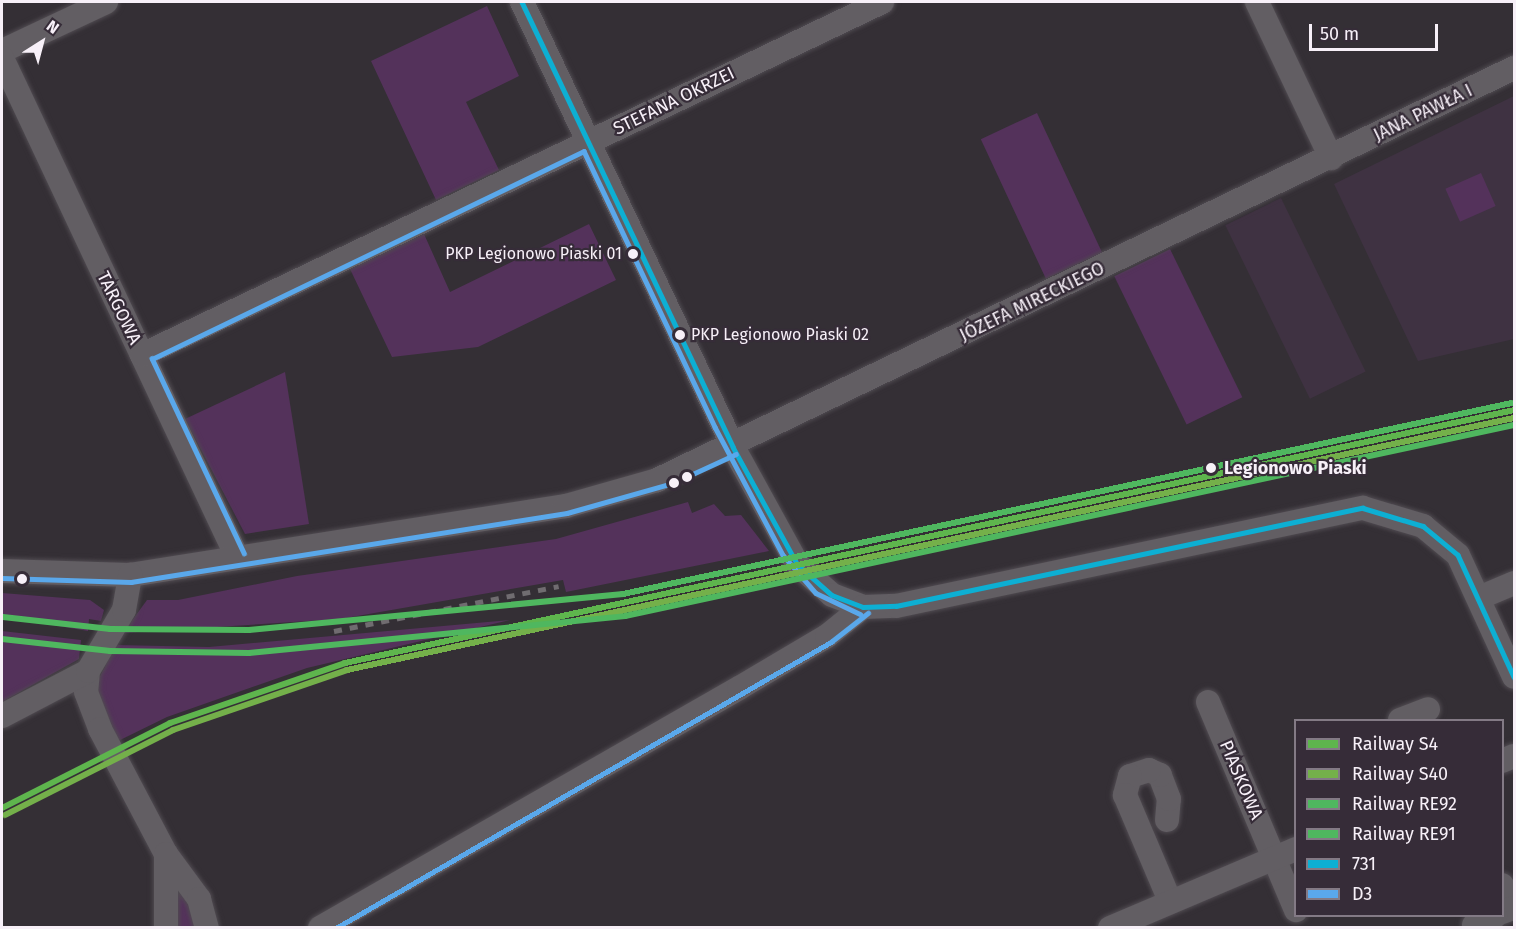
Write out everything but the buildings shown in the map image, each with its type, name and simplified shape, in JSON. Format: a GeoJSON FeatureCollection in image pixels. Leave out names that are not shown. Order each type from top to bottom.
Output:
{"type":"FeatureCollection","features":[{"type":"Feature","properties":{"kind":"street"},"geometry":{"type":"LineString","coordinates":[[2,51],[106,2]]}},
{"type":"Feature","properties":{"kind":"street"},"geometry":{"type":"LineString","coordinates":[[522,2],[733,447],[798,565],[832,595],[862,607],[960,594],[1363,508],[1404,517],[1443,539],[1481,597],[1515,677]]}},
{"type":"Feature","properties":{"kind":"street","name":"STEFANA OKRZEI"},"geometry":{"type":"LineString","coordinates":[[142,355],[882,2]]}},
{"type":"Feature","properties":{"kind":"street"},"geometry":{"type":"LineString","coordinates":[[1257,2],[1331,158]]}},
{"type":"Feature","properties":{"kind":"street","name":"TARGOWA"},"geometry":{"type":"LineString","coordinates":[[2,58],[237,557]]}},
{"type":"Feature","properties":{"kind":"street","name":"JANA PAWŁA I"},"geometry":{"type":"LineString","coordinates":[[1331,158],[1515,68]]}},
{"type":"Feature","properties":{"kind":"street","name":"JÓZEFA MIRECKIEGO"},"geometry":{"type":"LineString","coordinates":[[2,571],[130,574],[566,506],[670,476],[1331,158]]}},
{"type":"Feature","properties":{"kind":"street"},"geometry":{"type":"LineString","coordinates":[[130,574],[124,610],[88,671],[86,692],[100,729],[166,854],[199,899],[207,927]]}},
{"type":"Feature","properties":{"kind":"street"},"geometry":{"type":"LineString","coordinates":[[1481,597],[1515,584]]}},
{"type":"Feature","properties":{"kind":"street"},"geometry":{"type":"LineString","coordinates":[[320,927],[827,636],[862,607]]}},
{"type":"Feature","properties":{"kind":"street"},"geometry":{"type":"LineString","coordinates":[[2,716],[88,671]]}},
{"type":"Feature","properties":{"kind":"street","name":"PIASKOWA"},"geometry":{"type":"LineString","coordinates":[[1208,702],[1285,853],[1294,900]]}},
{"type":"Feature","properties":{"kind":"street"},"geometry":{"type":"LineString","coordinates":[[1403,719],[1428,709]]}},
{"type":"Feature","properties":{"kind":"street"},"geometry":{"type":"LineString","coordinates":[[1167,820],[1169,799],[1160,775],[1149,770],[1131,776],[1125,795],[1170,901]]}},
{"type":"Feature","properties":{"kind":"street"},"geometry":{"type":"LineString","coordinates":[[1110,927],[1148,920],[1170,901],[1285,853]]}},
{"type":"Feature","properties":{"kind":"street"},"geometry":{"type":"LineString","coordinates":[[166,854],[166,927]]}},
{"type":"Feature","properties":{"kind":"street"},"geometry":{"type":"LineString","coordinates":[[1504,887],[1513,908],[1504,912]]}},
{"type":"Feature","properties":{"kind":"shaded area"},"geometry":{"type":"Polygon","coordinates":[[[487,6],[519,76],[466,102],[499,170],[436,200],[371,61],[487,6]]]}},
{"type":"Feature","properties":{"kind":"shaded area"},"geometry":{"type":"Polygon","coordinates":[[[1514,96],[1514,339],[1418,361],[1334,184],[1514,96]]]}},
{"type":"Feature","properties":{"kind":"shaded area"},"geometry":{"type":"Polygon","coordinates":[[[1037,113],[1102,253],[1046,279],[981,139],[1037,113]]]}},
{"type":"Feature","properties":{"kind":"shaded area"},"geometry":{"type":"Polygon","coordinates":[[[1481,173],[1496,206],[1460,222],[1445,189],[1481,173]]]}},
{"type":"Feature","properties":{"kind":"shaded area"},"geometry":{"type":"Polygon","coordinates":[[[1281,198],[1366,371],[1310,399],[1225,225],[1281,198]]]}},
{"type":"Feature","properties":{"kind":"shaded area"},"geometry":{"type":"Polygon","coordinates":[[[589,224],[616,280],[478,347],[392,357],[350,269],[424,234],[450,292],[589,224]]]}},
{"type":"Feature","properties":{"kind":"shaded area"},"geometry":{"type":"Polygon","coordinates":[[[1170,249],[1242,397],[1187,424],[1114,276],[1170,249]]]}},
{"type":"Feature","properties":{"kind":"shaded area"},"geometry":{"type":"Polygon","coordinates":[[[285,372],[309,524],[245,534],[185,419],[285,372]]]}},
{"type":"Feature","properties":{"kind":"shaded area"},"geometry":{"type":"Polygon","coordinates":[[[688,502],[692,513],[714,504],[725,516],[741,515],[769,551],[566,592],[563,580],[340,619],[123,633],[147,600],[178,600],[297,576],[556,539],[688,502]]]}},
{"type":"Feature","properties":{"kind":"shaded area"},"geometry":{"type":"Polygon","coordinates":[[[2,593],[90,600],[104,610],[101,621],[89,619],[88,631],[2,617],[2,593]]]}},
{"type":"Feature","properties":{"kind":"shaded area"},"geometry":{"type":"Polygon","coordinates":[[[510,620],[307,668],[167,717],[116,742],[96,684],[116,645],[209,647],[510,620]]]}},
{"type":"Feature","properties":{"kind":"shaded area"},"geometry":{"type":"Polygon","coordinates":[[[2,631],[81,640],[79,659],[2,702],[2,631]]]}},
{"type":"Feature","properties":{"kind":"shaded area"},"geometry":{"type":"Polygon","coordinates":[[[174,888],[187,898],[199,927],[176,927],[174,888]]]}},
{"type":"Feature","properties":{"kind":"railway"},"geometry":{"type":"LineString","coordinates":[[334,631],[559,586]]}},
{"type":"Feature","properties":{"kind":"rail line","name":"RE92"},"geometry":{"type":"LineString","coordinates":[[3,617],[110,629],[249,630],[623,594],[1512,403]]}},
{"type":"Feature","properties":{"kind":"rail line","name":"S4"},"geometry":{"type":"LineString","coordinates":[[2,808],[170,723],[345,663],[1514,410]]}},
{"type":"Feature","properties":{"kind":"rail line","name":"S40"},"geometry":{"type":"LineString","coordinates":[[5,815],[173,730],[347,670],[1514,418]]}},
{"type":"Feature","properties":{"kind":"rail line","name":"RE91"},"geometry":{"type":"LineString","coordinates":[[2,639],[110,651],[249,653],[625,616],[1514,425]]}},
{"type":"Feature","properties":{"kind":"transit line","name":"731"},"geometry":{"type":"LineString","coordinates":[[522,2],[733,447],[798,565],[832,595],[863,607],[896,606],[1363,508],[1423,526],[1458,555],[1514,677]]}},
{"type":"Feature","properties":{"kind":"transit line","name":"D3"},"geometry":{"type":"LineString","coordinates":[[244,554],[152,359],[584,151],[715,427],[783,555],[816,593],[860,614]]}},
{"type":"Feature","properties":{"kind":"transit line","name":"D3"},"geometry":{"type":"LineString","coordinates":[[2,578],[131,582],[567,513],[673,483],[736,454]]}},
{"type":"Feature","properties":{"kind":"transit line","name":"D3"},"geometry":{"type":"LineString","coordinates":[[336,928],[831,642],[868,613]]}},
{"type":"Feature","properties":{"kind":"place","name":"PKP Legionowo Piaski 01"},"geometry":{"type":"Point","coordinates":[633,254]}},
{"type":"Feature","properties":{"kind":"place","name":"PKP Legionowo Piaski 02"},"geometry":{"type":"Point","coordinates":[680,335]}},
{"type":"Feature","properties":{"kind":"place","name":"Legionowo Piaski"},"geometry":{"type":"Point","coordinates":[1211,468]}}]}
